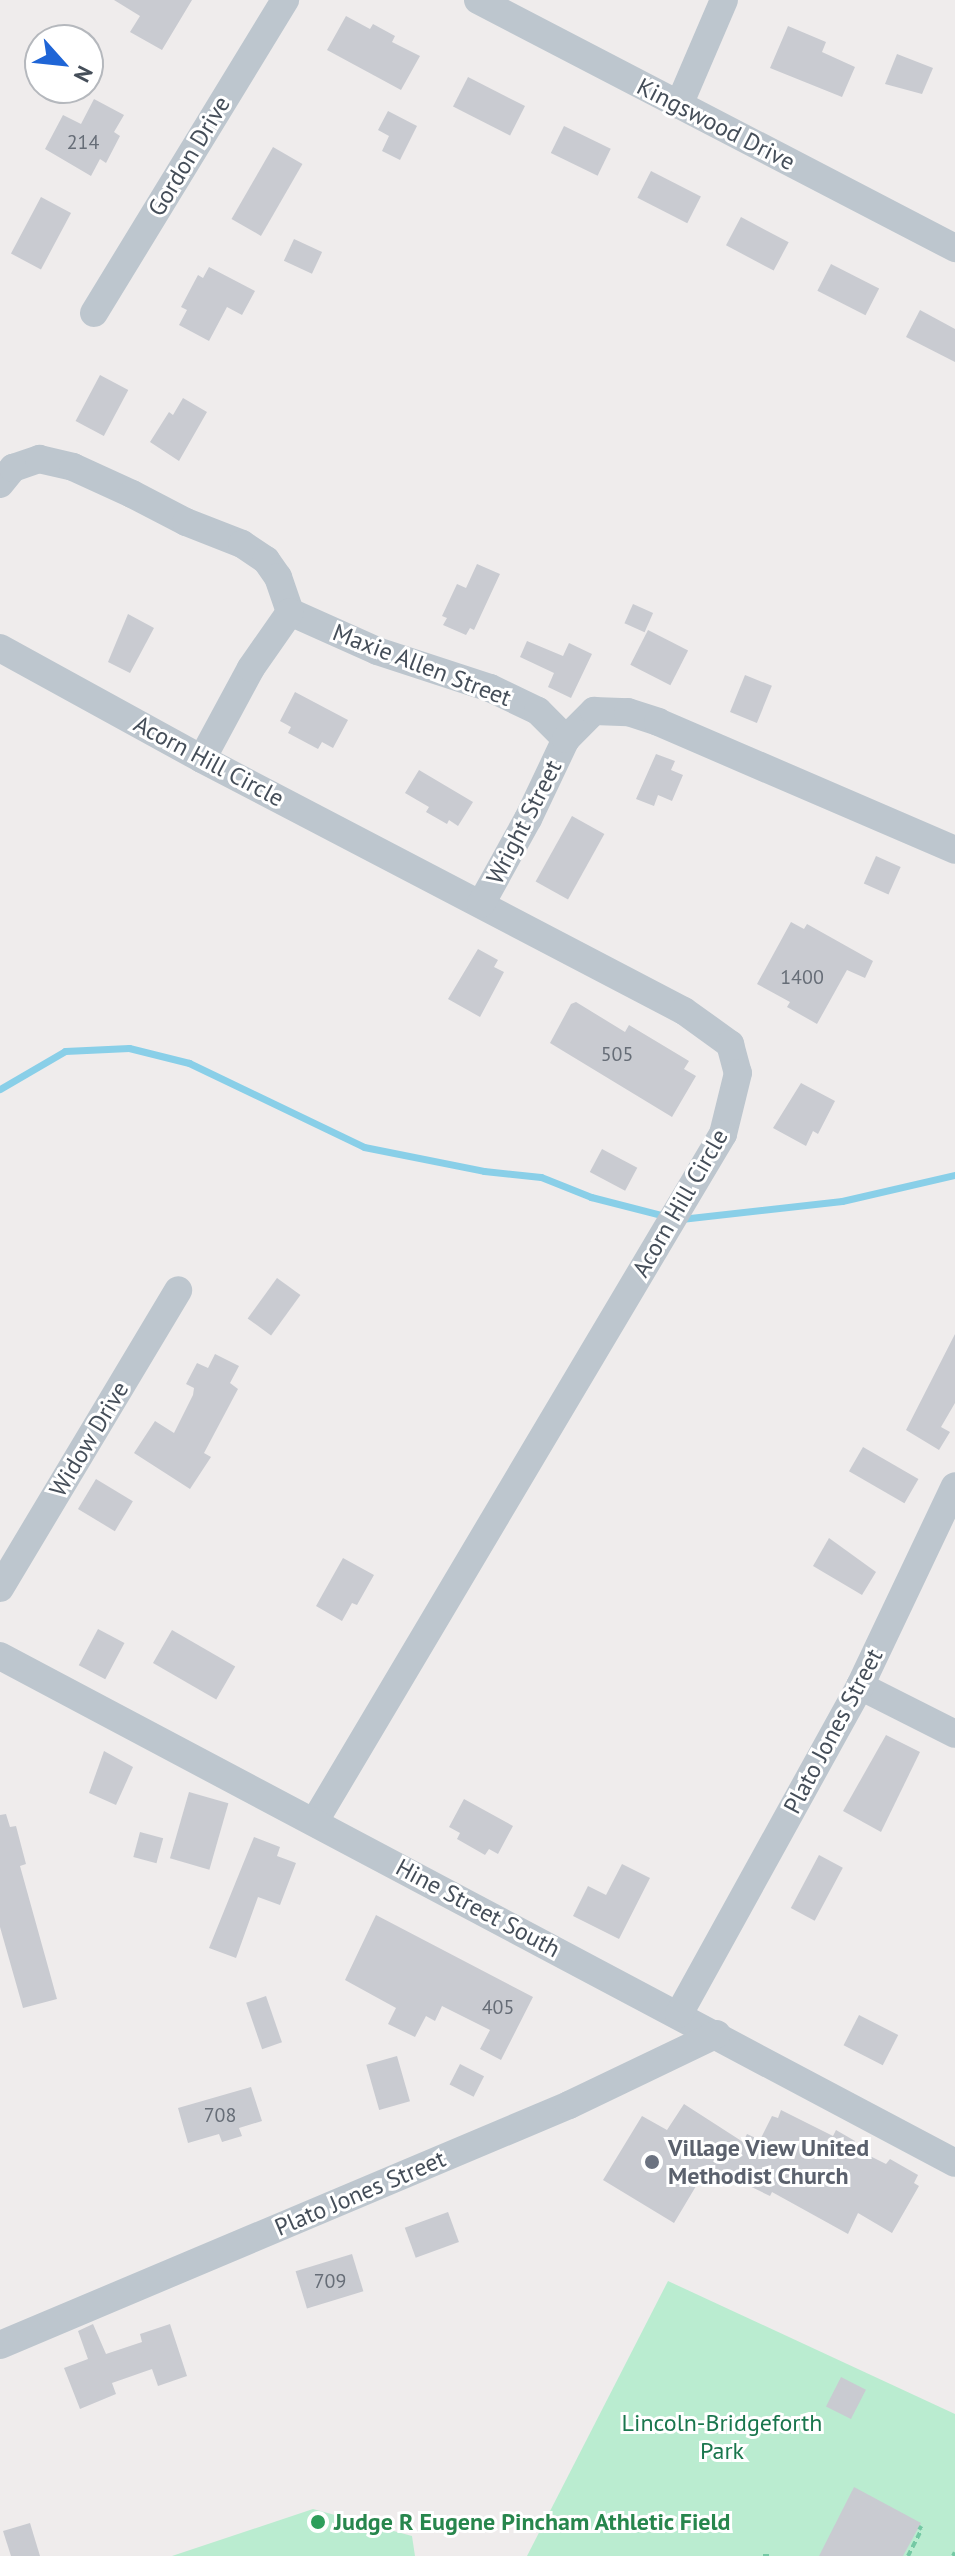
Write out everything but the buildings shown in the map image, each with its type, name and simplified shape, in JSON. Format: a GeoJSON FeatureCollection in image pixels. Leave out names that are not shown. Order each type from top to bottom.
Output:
{"type":"FeatureCollection","features":[{"type":"Feature","properties":{"kind":"street","name":"Gordon Drive"},"geometry":{"type":"LineString","coordinates":[[94,313],[285,0]]}},
{"type":"Feature","properties":{"kind":"street","name":"Kingswood Drive"},"geometry":{"type":"LineString","coordinates":[[478,0],[955,248]]}},
{"type":"Feature","properties":{"kind":"street"},"geometry":{"type":"LineString","coordinates":[[679,105],[724,0]]}},
{"type":"Feature","properties":{"kind":"street"},"geometry":{"type":"LineString","coordinates":[[0,484],[13,468],[39,459],[85,473],[186,522],[242,544],[266,560],[278,577],[290,612],[251,668],[202,759]]}},
{"type":"Feature","properties":{"kind":"street","name":"Maxie Allen Street"},"geometry":{"type":"LineString","coordinates":[[290,612],[377,651],[490,688],[538,711],[566,739]]}},
{"type":"Feature","properties":{"kind":"street","name":"Acorn Hill Circle"},"geometry":{"type":"LineString","coordinates":[[0,648],[202,759],[684,1011],[730,1044],[738,1073],[733,1104],[723,1134],[315,1821]]}},
{"type":"Feature","properties":{"kind":"street"},"geometry":{"type":"LineString","coordinates":[[566,739],[594,711],[628,712],[955,850]]}},
{"type":"Feature","properties":{"kind":"street","name":"Wright Street"},"geometry":{"type":"LineString","coordinates":[[481,904],[528,819],[566,739]]}},
{"type":"Feature","properties":{"kind":"street","name":"Widow Drive"},"geometry":{"type":"LineString","coordinates":[[0,1588],[178,1290]]}},
{"type":"Feature","properties":{"kind":"street","name":"Plato Jones Street"},"geometry":{"type":"LineString","coordinates":[[679,2014],[860,1686],[955,1486]]}},
{"type":"Feature","properties":{"kind":"street","name":"Hine Street South"},"geometry":{"type":"LineString","coordinates":[[0,1656],[955,2163]]}},
{"type":"Feature","properties":{"kind":"street"},"geometry":{"type":"LineString","coordinates":[[860,1686],[955,1734]]}},
{"type":"Feature","properties":{"kind":"street","name":"Plato Jones Street"},"geometry":{"type":"LineString","coordinates":[[0,2345],[569,2105],[717,2034]]}},
{"type":"Feature","properties":{"kind":"path"},"geometry":{"type":"LineString","coordinates":[[909,2556],[922,2529],[919,2527]]}},
{"type":"Feature","properties":{"kind":"path"},"geometry":{"type":"LineString","coordinates":[[763,2556],[772,2556]]}},
{"type":"Feature","properties":{"kind":"green space","name":"Lincoln-Bridgeforth Park"},"geometry":{"type":"Polygon","coordinates":[[[668,2281],[955,2414],[955,2556],[527,2556],[668,2281]]]}},
{"type":"Feature","properties":{"kind":"green space","name":"Judge R Eugene Pincham Athletic Field"},"geometry":{"type":"Polygon","coordinates":[[[313,2509],[412,2536],[415,2556],[172,2556],[313,2509]]]}},
{"type":"Feature","properties":{"kind":"waterway"},"geometry":{"type":"LineString","coordinates":[[0,1089],[65,1051],[129,1048],[189,1063],[364,1147],[484,1171],[541,1177],[591,1197],[665,1216]]}},
{"type":"Feature","properties":{"kind":"waterway"},"geometry":{"type":"LineString","coordinates":[[681,1219],[842,1201],[955,1175]]}},
{"type":"Feature","properties":{"kind":"place","name":"Village View United Methodist Church"},"geometry":{"type":"Point","coordinates":[652,2162]}},
{"type":"Feature","properties":{"kind":"place","name":"Judge R Eugene Pincham Athletic Field"},"geometry":{"type":"Point","coordinates":[318,2522]}}]}
